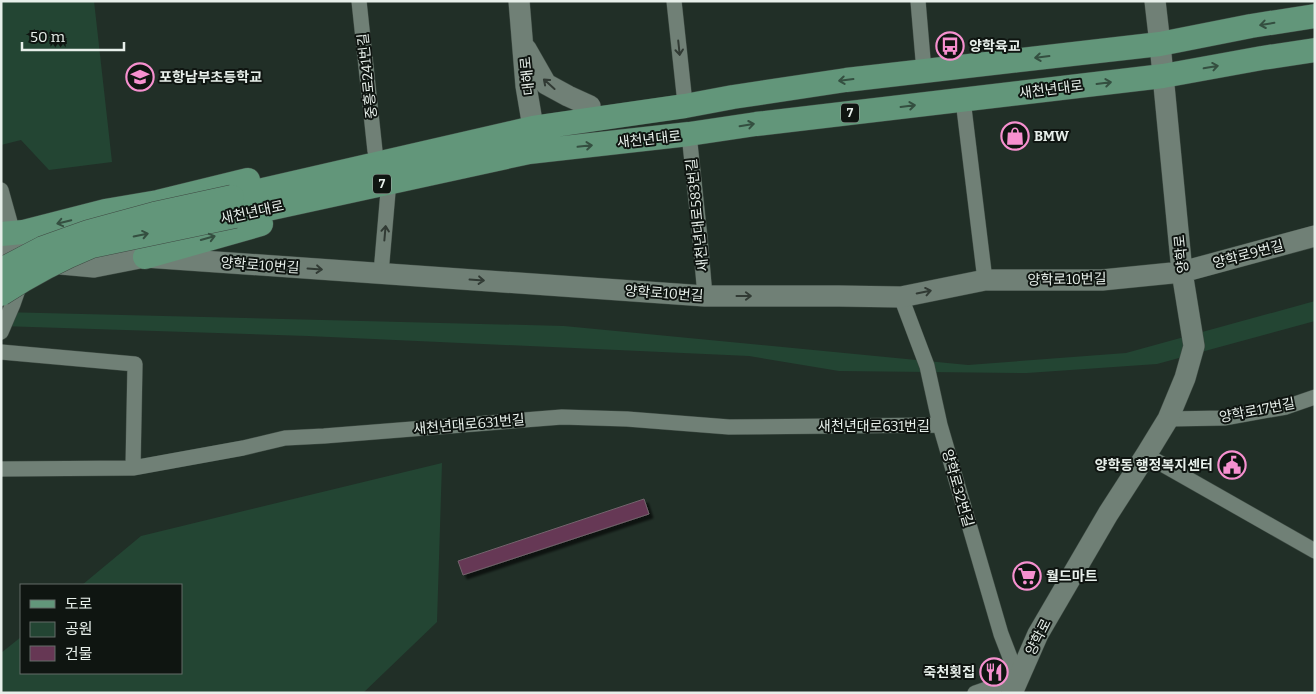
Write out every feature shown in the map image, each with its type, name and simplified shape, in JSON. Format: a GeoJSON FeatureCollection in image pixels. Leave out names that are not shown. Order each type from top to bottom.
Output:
{"type":"FeatureCollection","features":[{"type":"Feature","properties":{"kind":"main road","name":"대해로"},"geometry":{"type":"LineString","coordinates":[[519,1],[526,86],[533,137]]}},
{"type":"Feature","properties":{"kind":"main road","name":"양학로"},"geometry":{"type":"LineString","coordinates":[[1015,685],[1038,634],[1108,514],[1168,420],[1185,378],[1194,346],[1182,272],[1155,1]]}},
{"type":"Feature","properties":{"kind":"main road","name":"새천년대로"},"geometry":{"type":"LineString","coordinates":[[1,294],[26,278],[92,246],[234,206],[533,137],[733,96],[846,80],[1160,44],[1251,26],[1315,16]]}},
{"type":"Feature","properties":{"kind":"main road"},"geometry":{"type":"LineString","coordinates":[[524,44],[546,84],[590,106]]}},
{"type":"Feature","properties":{"kind":"main road","name":"새천년대로"},"geometry":{"type":"LineString","coordinates":[[533,137],[688,134],[1163,76],[1279,56],[1315,52]]}},
{"type":"Feature","properties":{"kind":"main road"},"geometry":{"type":"LineString","coordinates":[[91,215],[105,250],[134,259],[333,205],[511,165],[533,137],[590,106],[708,91],[733,96]]}},
{"type":"Feature","properties":{"kind":"main road"},"geometry":{"type":"LineString","coordinates":[[5,240],[23,232],[105,211],[158,202],[487,125],[533,137]]}},
{"type":"Feature","properties":{"kind":"main road","name":"새천년대로"},"geometry":{"type":"LineString","coordinates":[[1,270],[43,248],[88,232],[154,214],[234,206]]}},
{"type":"Feature","properties":{"kind":"main road","name":"양학로9번길"},"geometry":{"type":"LineString","coordinates":[[1182,272],[1315,236]]}},
{"type":"Feature","properties":{"kind":"main road","name":"양학로10번길"},"geometry":{"type":"LineString","coordinates":[[5,240],[28,261],[94,267],[134,259],[705,296],[901,297],[985,280],[1102,280],[1182,272]]}},
{"type":"Feature","properties":{"kind":"street","name":"중흥로241번길"},"geometry":{"type":"LineString","coordinates":[[360,1],[375,151]]}},
{"type":"Feature","properties":{"kind":"street"},"geometry":{"type":"LineString","coordinates":[[674,1],[684,94]]}},
{"type":"Feature","properties":{"kind":"street"},"geometry":{"type":"LineString","coordinates":[[918,1],[924,71]]}},
{"type":"Feature","properties":{"kind":"street"},"geometry":{"type":"LineString","coordinates":[[963,100],[985,280]]}},
{"type":"Feature","properties":{"kind":"street","name":"새천년대로583번길"},"geometry":{"type":"LineString","coordinates":[[688,134],[705,296]]}},
{"type":"Feature","properties":{"kind":"street"},"geometry":{"type":"LineString","coordinates":[[1,190],[5,240]]}},
{"type":"Feature","properties":{"kind":"street"},"geometry":{"type":"LineString","coordinates":[[381,274],[388,192]]}},
{"type":"Feature","properties":{"kind":"street"},"geometry":{"type":"LineString","coordinates":[[1,332],[28,261]]}},
{"type":"Feature","properties":{"kind":"street","name":"양학로32번길"},"geometry":{"type":"LineString","coordinates":[[901,297],[927,366],[940,425],[1015,685]]}},
{"type":"Feature","properties":{"kind":"street"},"geometry":{"type":"LineString","coordinates":[[1,352],[135,364],[133,468]]}},
{"type":"Feature","properties":{"kind":"street","name":"양학로17번길"},"geometry":{"type":"LineString","coordinates":[[1168,420],[1224,418],[1286,407],[1315,397]]}},
{"type":"Feature","properties":{"kind":"street","name":"새천년대로631번길"},"geometry":{"type":"LineString","coordinates":[[1,469],[133,468],[243,448],[285,438],[334,436],[562,417],[627,419],[729,427],[940,425]]}},
{"type":"Feature","properties":{"kind":"street"},"geometry":{"type":"LineString","coordinates":[[1146,455],[1315,551]]}},
{"type":"Feature","properties":{"kind":"street"},"geometry":{"type":"LineString","coordinates":[[975,693],[1015,685]]}},
{"type":"Feature","properties":{"kind":"green space"},"geometry":{"type":"Polygon","coordinates":[[[1,1],[94,1],[112,162],[49,170],[21,140],[1,145],[1,1]]]}},
{"type":"Feature","properties":{"kind":"green space"},"geometry":{"type":"Polygon","coordinates":[[[1315,301],[1315,321],[1157,364],[1027,373],[839,371],[749,356],[308,336],[1,326],[1,312],[564,326],[968,365],[1126,353],[1315,301]]]}},
{"type":"Feature","properties":{"kind":"green space"},"geometry":{"type":"Polygon","coordinates":[[[442,463],[437,622],[363,693],[1,693],[1,653],[20,638],[20,674],[182,674],[182,584],[83,584],[141,536],[442,463]]]}},
{"type":"Feature","properties":{"kind":"building"},"geometry":{"type":"Polygon","coordinates":[[[644,499],[649,514],[463,575],[458,561],[644,499]]]}},
{"type":"Feature","properties":{"kind":"place","name":"양학육교"},"geometry":{"type":"Point","coordinates":[950,46]}},
{"type":"Feature","properties":{"kind":"place","name":"포항남부초등학교"},"geometry":{"type":"Point","coordinates":[140,77]}},
{"type":"Feature","properties":{"kind":"place","name":"BMW"},"geometry":{"type":"Point","coordinates":[1015,136]}},
{"type":"Feature","properties":{"kind":"place","name":"양학동 행정복지센터"},"geometry":{"type":"Point","coordinates":[1232,465]}},
{"type":"Feature","properties":{"kind":"place","name":"월드마트"},"geometry":{"type":"Point","coordinates":[1027,576]}},
{"type":"Feature","properties":{"kind":"place","name":"죽천횟집"},"geometry":{"type":"Point","coordinates":[994,672]}}]}
